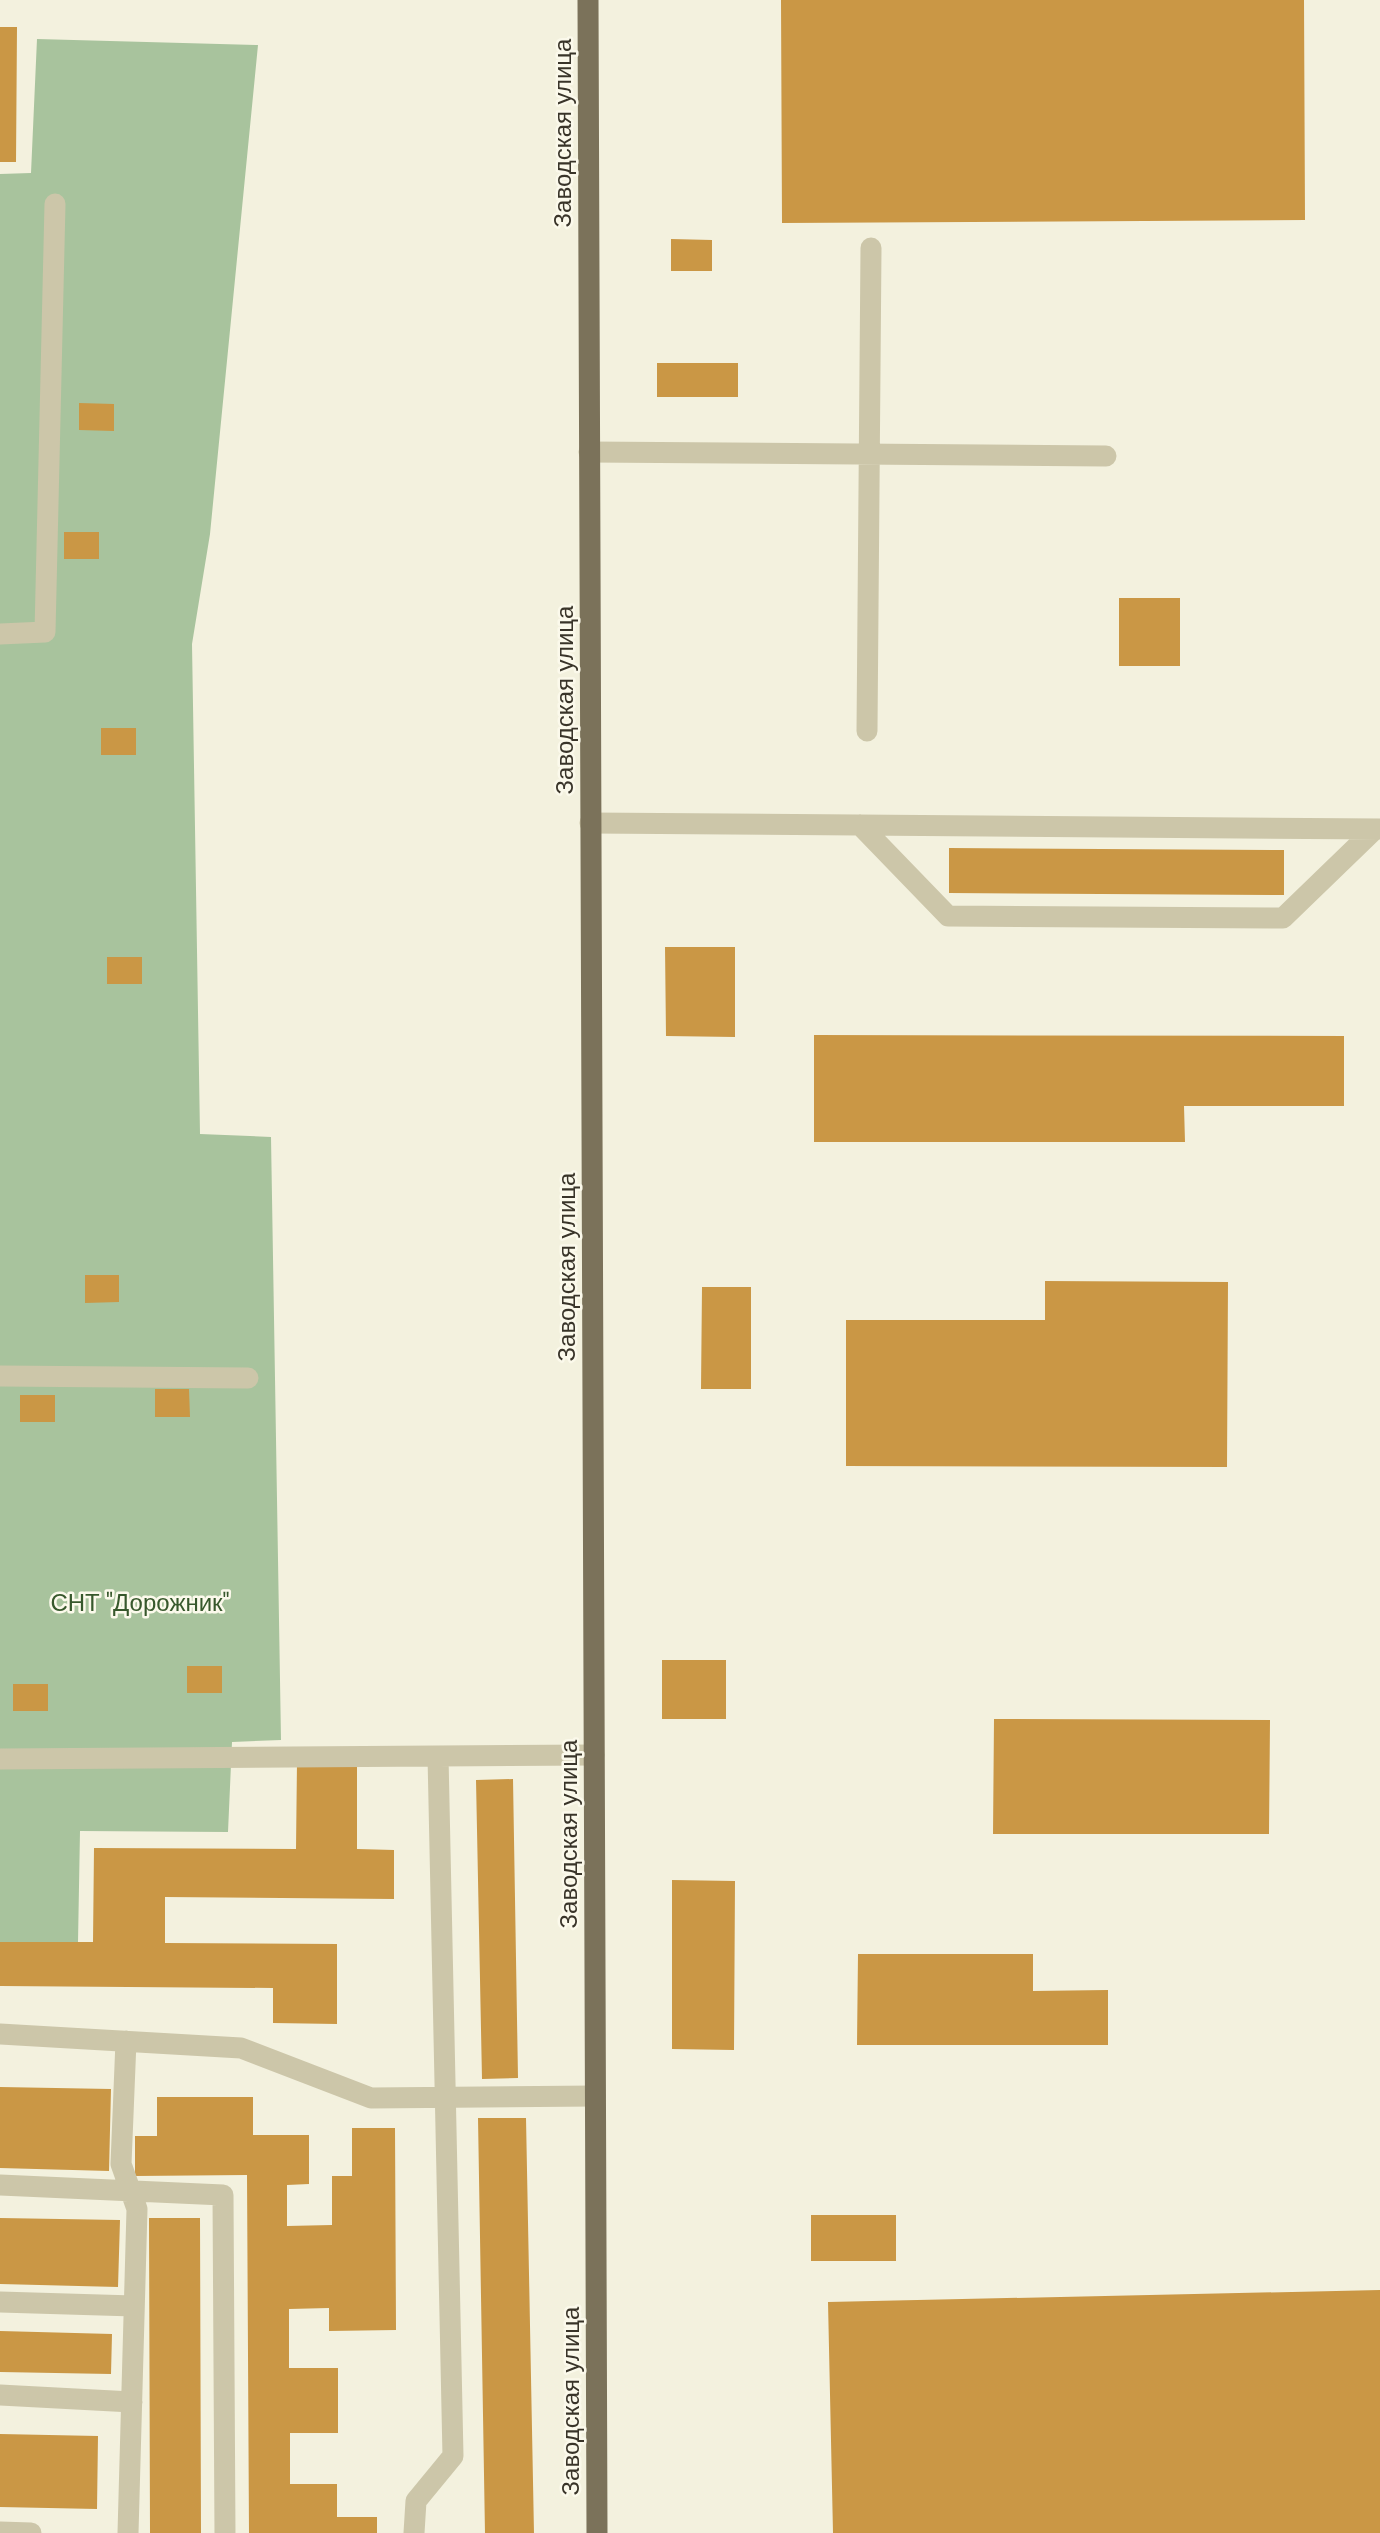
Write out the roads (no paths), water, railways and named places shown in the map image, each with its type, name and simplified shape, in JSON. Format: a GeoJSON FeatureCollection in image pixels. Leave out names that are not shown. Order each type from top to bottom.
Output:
{"type":"FeatureCollection","features":[{"type":"Feature","properties":{"kind":"main road","name":"Заводская улица"},"geometry":{"type":"LineString","coordinates":[[587,0],[597,2533]]}},
{"type":"Feature","properties":{"kind":"lane"},"geometry":{"type":"LineString","coordinates":[[0,634],[45,632],[55,204]]}},
{"type":"Feature","properties":{"kind":"lane"},"geometry":{"type":"LineString","coordinates":[[867,731],[871,248]]}},
{"type":"Feature","properties":{"kind":"lane"},"geometry":{"type":"LineString","coordinates":[[589,452],[1106,456]]}},
{"type":"Feature","properties":{"kind":"lane"},"geometry":{"type":"LineString","coordinates":[[590,823],[1378,829]]}},
{"type":"Feature","properties":{"kind":"lane"},"geometry":{"type":"LineString","coordinates":[[860,825],[948,916],[1283,918],[1378,829]]}},
{"type":"Feature","properties":{"kind":"lane"},"geometry":{"type":"LineString","coordinates":[[0,1377],[248,1378]]}},
{"type":"Feature","properties":{"kind":"lane"},"geometry":{"type":"LineString","coordinates":[[0,1759],[594,1755]]}},
{"type":"Feature","properties":{"kind":"lane"},"geometry":{"type":"LineString","coordinates":[[414,2533],[416,2501],[453,2456],[443,2097],[438,1756]]}},
{"type":"Feature","properties":{"kind":"lane"},"geometry":{"type":"LineString","coordinates":[[0,2034],[241,2048],[372,2098],[595,2096]]}},
{"type":"Feature","properties":{"kind":"lane"},"geometry":{"type":"LineString","coordinates":[[126,2041],[121,2164],[137,2209],[128,2533]]}},
{"type":"Feature","properties":{"kind":"lane"},"geometry":{"type":"LineString","coordinates":[[0,2185],[222,2195],[225,2533]]}},
{"type":"Feature","properties":{"kind":"lane"},"geometry":{"type":"LineString","coordinates":[[0,2302],[134,2306]]}},
{"type":"Feature","properties":{"kind":"lane"},"geometry":{"type":"LineString","coordinates":[[0,2395],[132,2402]]}},
{"type":"Feature","properties":{"kind":"lane"},"geometry":{"type":"LineString","coordinates":[[0,2532],[30,2533]]}},
{"type":"Feature","properties":{"kind":"park label","name":"СНТ \"Дорожник\""},"geometry":{"type":"Point","coordinates":[140,1602]}}]}
